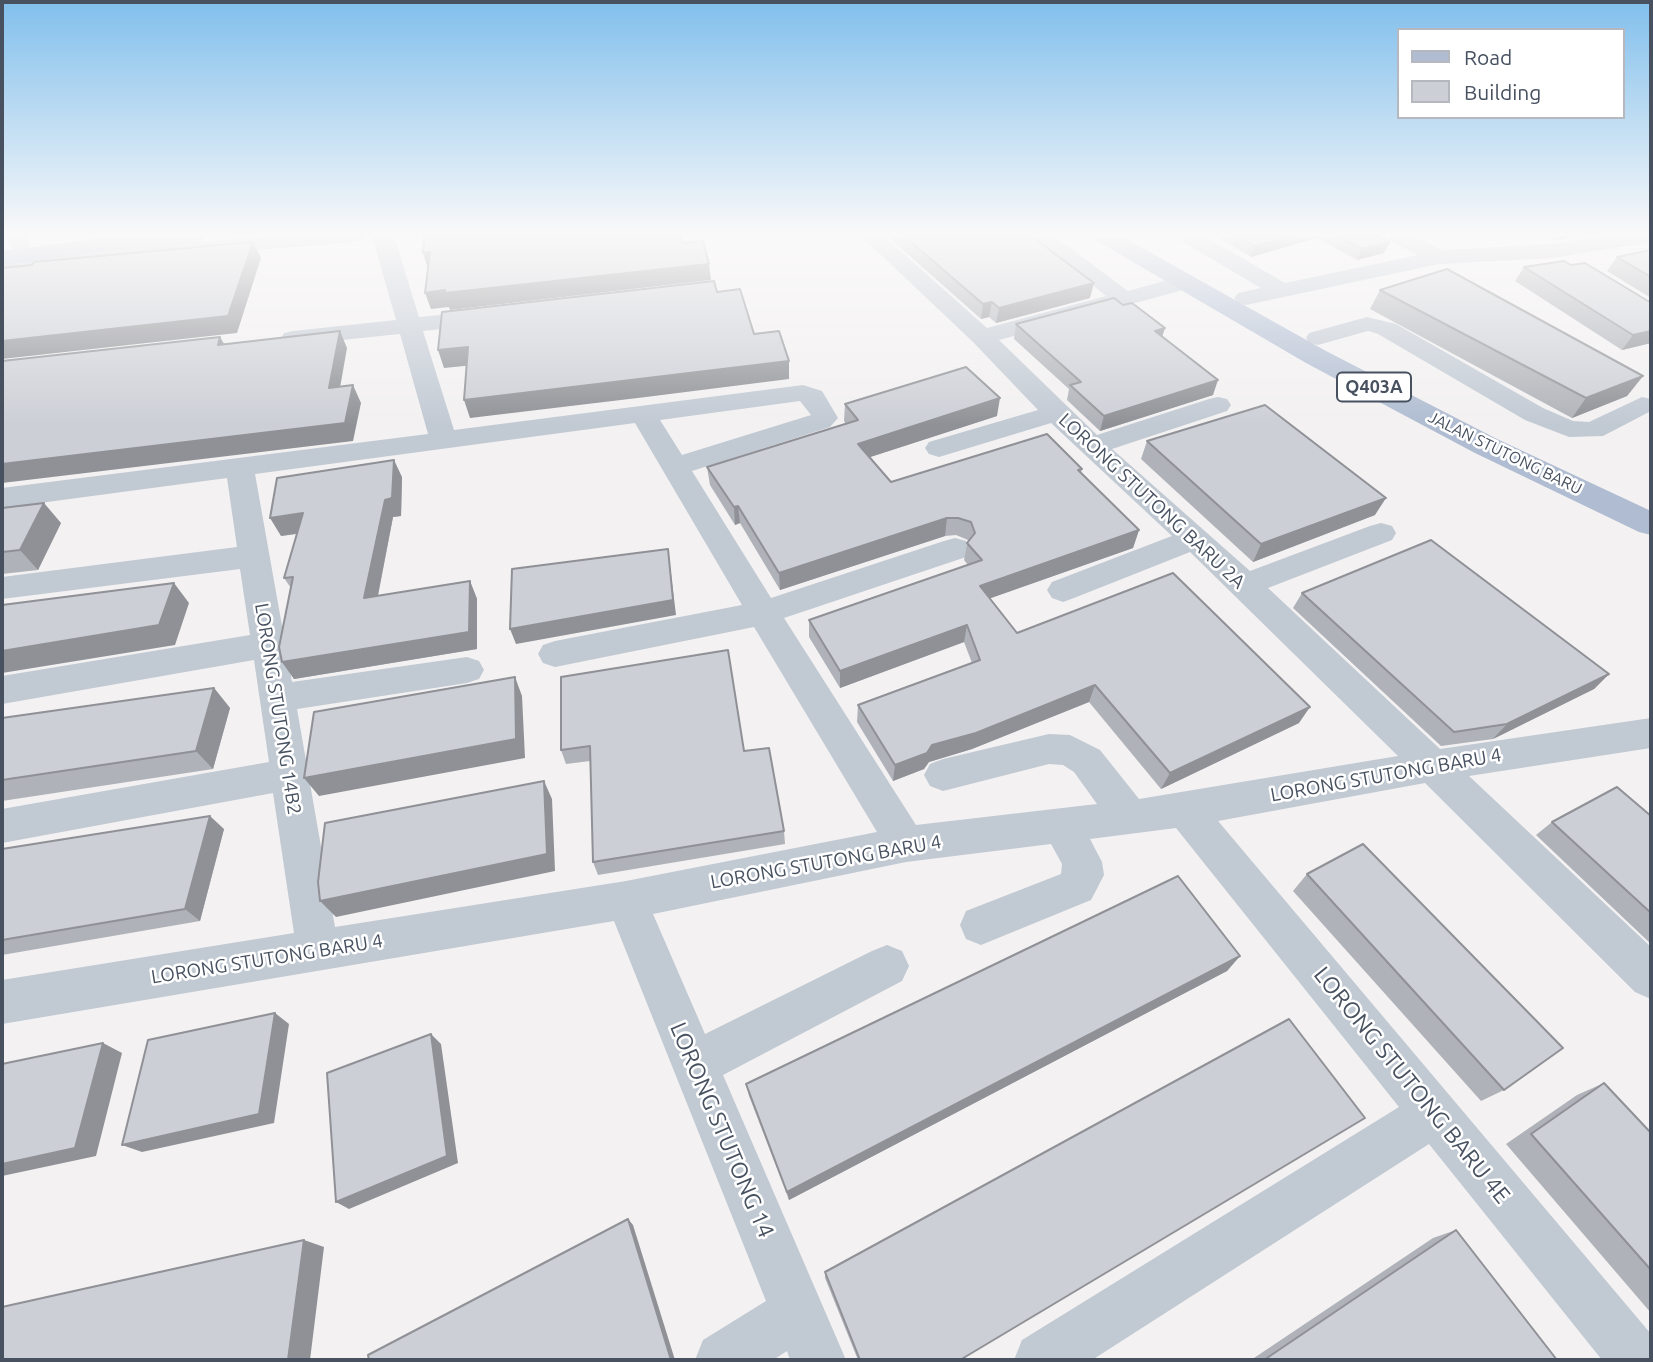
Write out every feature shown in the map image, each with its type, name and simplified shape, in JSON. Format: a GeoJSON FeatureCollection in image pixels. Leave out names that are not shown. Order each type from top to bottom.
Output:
{"type":"FeatureCollection","features":[{"type":"Feature","properties":{"kind":"main road","name":"JALAN STUTONG BARU"},"geometry":{"type":"LineString","coordinates":[[1216,300],[1316,357],[1486,446],[1651,524]]}},
{"type":"Feature","properties":{"kind":"main road","name":"JALAN STUTONG BARU"},"geometry":{"type":"LineString","coordinates":[[1249,300],[1503,433],[1651,501]]}},
{"type":"Feature","properties":{"kind":"street"},"geometry":{"type":"LineString","coordinates":[[402,300],[443,439]]}},
{"type":"Feature","properties":{"kind":"street","name":"LORONG STUTONG BARU 2A"},"geometry":{"type":"LineString","coordinates":[[941,300],[1192,540],[1245,585],[1651,977]]}},
{"type":"Feature","properties":{"kind":"street"},"geometry":{"type":"LineString","coordinates":[[982,337],[1122,300]]}},
{"type":"Feature","properties":{"kind":"street"},"geometry":{"type":"LineString","coordinates":[[274,341],[505,314]]}},
{"type":"Feature","properties":{"kind":"street"},"geometry":{"type":"LineString","coordinates":[[1318,338],[1367,324],[1387,329],[1534,414],[1569,429],[1593,430],[1642,405]]}},
{"type":"Feature","properties":{"kind":"street"},"geometry":{"type":"LineString","coordinates":[[2,498],[803,393],[813,397],[824,413],[825,418],[820,421],[676,466]]}},
{"type":"Feature","properties":{"kind":"street"},"geometry":{"type":"LineString","coordinates":[[1092,446],[1218,405]]}},
{"type":"Feature","properties":{"kind":"street"},"geometry":{"type":"LineString","coordinates":[[939,448],[1056,412]]}},
{"type":"Feature","properties":{"kind":"street"},"geometry":{"type":"LineString","coordinates":[[644,415],[762,613],[906,844]]}},
{"type":"Feature","properties":{"kind":"street","name":"LORONG STUTONG 14B2"},"geometry":{"type":"LineString","coordinates":[[240,468],[318,951]]}},
{"type":"Feature","properties":{"kind":"street"},"geometry":{"type":"LineString","coordinates":[[1245,585],[1381,533]]}},
{"type":"Feature","properties":{"kind":"street"},"geometry":{"type":"LineString","coordinates":[[1063,590],[1192,540]]}},
{"type":"Feature","properties":{"kind":"street"},"geometry":{"type":"LineString","coordinates":[[555,654],[762,613],[955,549]]}},
{"type":"Feature","properties":{"kind":"street"},"geometry":{"type":"LineString","coordinates":[[2,588],[254,556]]}},
{"type":"Feature","properties":{"kind":"street"},"geometry":{"type":"LineString","coordinates":[[2,690],[268,645]]}},
{"type":"Feature","properties":{"kind":"street"},"geometry":{"type":"LineString","coordinates":[[276,698],[467,670]]}},
{"type":"Feature","properties":{"kind":"street","name":"LORONG STUTONG BARU 4"},"geometry":{"type":"LineString","coordinates":[[2,1002],[626,900],[906,844],[1185,810],[1432,766],[1651,733]]}},
{"type":"Feature","properties":{"kind":"street"},"geometry":{"type":"LineString","coordinates":[[943,775],[1049,748],[1070,750],[1087,761],[1130,817]]}},
{"type":"Feature","properties":{"kind":"street"},"geometry":{"type":"LineString","coordinates":[[2,826],[288,774]]}},
{"type":"Feature","properties":{"kind":"street","name":"LORONG STUTONG BARU 4E"},"geometry":{"type":"LineString","coordinates":[[1185,810],[1637,1360]]}},
{"type":"Feature","properties":{"kind":"street"},"geometry":{"type":"LineString","coordinates":[[981,925],[1076,887],[1084,875],[1082,862],[1062,826]]}},
{"type":"Feature","properties":{"kind":"street","name":"LORONG STUTONG 14"},"geometry":{"type":"LineString","coordinates":[[626,900],[818,1360]]}},
{"type":"Feature","properties":{"kind":"street"},"geometry":{"type":"LineString","coordinates":[[695,1064],[887,966]]}},
{"type":"Feature","properties":{"kind":"street"},"geometry":{"type":"LineString","coordinates":[[1042,1360],[1435,1112]]}},
{"type":"Feature","properties":{"kind":"street"},"geometry":{"type":"LineString","coordinates":[[723,1360],[798,1312]]}},
{"type":"Feature","properties":{"kind":"building"},"geometry":{"type":"Polygon","coordinates":[[[2,300],[234,300],[228,316],[2,341],[2,300]]]}},
{"type":"Feature","properties":{"kind":"building"},"geometry":{"type":"Polygon","coordinates":[[[551,300],[743,300],[754,334],[779,331],[789,361],[464,400],[468,347],[438,350],[442,312],[551,300]]]}},
{"type":"Feature","properties":{"kind":"building"},"geometry":{"type":"Polygon","coordinates":[[[978,300],[1031,300],[999,308],[992,302],[983,304],[978,300]]]}},
{"type":"Feature","properties":{"kind":"building"},"geometry":{"type":"Polygon","coordinates":[[[1108,300],[1116,300],[1123,305],[1132,303],[1165,328],[1155,331],[1218,380],[1104,416],[1070,385],[1081,382],[1016,324],[1108,300]]]}},
{"type":"Feature","properties":{"kind":"building"},"geometry":{"type":"Polygon","coordinates":[[[1398,300],[1503,300],[1643,376],[1586,398],[1398,300]]]}},
{"type":"Feature","properties":{"kind":"building"},"geometry":{"type":"Polygon","coordinates":[[[1576,300],[1651,301],[1651,331],[1633,335],[1576,300]]]}},
{"type":"Feature","properties":{"kind":"building"},"geometry":{"type":"Polygon","coordinates":[[[340,331],[329,388],[353,385],[345,423],[2,464],[2,361],[220,337],[218,345],[340,331]]]}},
{"type":"Feature","properties":{"kind":"building"},"geometry":{"type":"Polygon","coordinates":[[[966,367],[1000,398],[858,444],[891,482],[1047,434],[1082,469],[1078,470],[1139,530],[980,586],[1017,633],[1173,573],[1310,707],[1170,773],[1095,685],[976,733],[932,745],[927,753],[895,765],[858,705],[980,660],[967,625],[840,671],[809,620],[982,560],[967,543],[975,533],[971,522],[947,518],[779,573],[738,506],[734,507],[707,467],[858,420],[845,404],[966,367]]]}},
{"type":"Feature","properties":{"kind":"building"},"geometry":{"type":"Polygon","coordinates":[[[1265,405],[1386,498],[1261,544],[1147,441],[1265,405]]]}},
{"type":"Feature","properties":{"kind":"building"},"geometry":{"type":"Polygon","coordinates":[[[394,460],[392,498],[385,500],[364,598],[470,581],[469,632],[282,662],[279,647],[293,577],[284,578],[303,513],[270,518],[277,478],[394,460]]]}},
{"type":"Feature","properties":{"kind":"building"},"geometry":{"type":"Polygon","coordinates":[[[44,503],[20,550],[2,552],[2,508],[44,503]]]}},
{"type":"Feature","properties":{"kind":"building"},"geometry":{"type":"Polygon","coordinates":[[[1431,540],[1609,674],[1507,724],[1454,732],[1302,593],[1431,540]]]}},
{"type":"Feature","properties":{"kind":"building"},"geometry":{"type":"Polygon","coordinates":[[[668,549],[673,600],[510,629],[512,569],[668,549]]]}},
{"type":"Feature","properties":{"kind":"building"},"geometry":{"type":"Polygon","coordinates":[[[174,583],[159,625],[2,651],[2,605],[174,583]]]}},
{"type":"Feature","properties":{"kind":"building"},"geometry":{"type":"Polygon","coordinates":[[[728,650],[744,751],[769,748],[784,831],[593,862],[590,746],[561,750],[561,677],[728,650]]]}},
{"type":"Feature","properties":{"kind":"building"},"geometry":{"type":"Polygon","coordinates":[[[515,677],[516,739],[304,778],[314,712],[515,677]]]}},
{"type":"Feature","properties":{"kind":"building"},"geometry":{"type":"Polygon","coordinates":[[[214,688],[196,751],[2,780],[2,718],[214,688]]]}},
{"type":"Feature","properties":{"kind":"building"},"geometry":{"type":"Polygon","coordinates":[[[544,781],[547,854],[320,901],[318,882],[325,823],[544,781]]]}},
{"type":"Feature","properties":{"kind":"building"},"geometry":{"type":"Polygon","coordinates":[[[1617,787],[1651,816],[1651,913],[1552,822],[1617,787]]]}},
{"type":"Feature","properties":{"kind":"building"},"geometry":{"type":"Polygon","coordinates":[[[210,816],[185,909],[2,940],[2,849],[210,816]]]}},
{"type":"Feature","properties":{"kind":"building"},"geometry":{"type":"Polygon","coordinates":[[[1363,844],[1563,1048],[1504,1090],[1307,874],[1363,844]]]}},
{"type":"Feature","properties":{"kind":"building"},"geometry":{"type":"Polygon","coordinates":[[[1178,876],[1240,956],[787,1192],[746,1084],[1178,876]]]}},
{"type":"Feature","properties":{"kind":"building"},"geometry":{"type":"Polygon","coordinates":[[[275,1013],[259,1114],[122,1145],[148,1040],[275,1013]]]}},
{"type":"Feature","properties":{"kind":"building"},"geometry":{"type":"Polygon","coordinates":[[[1289,1019],[1365,1118],[960,1360],[860,1360],[825,1272],[1289,1019]]]}},
{"type":"Feature","properties":{"kind":"building"},"geometry":{"type":"Polygon","coordinates":[[[431,1034],[447,1156],[336,1202],[327,1073],[431,1034]]]}},
{"type":"Feature","properties":{"kind":"building"},"geometry":{"type":"Polygon","coordinates":[[[103,1043],[75,1148],[2,1164],[2,1064],[103,1043]]]}},
{"type":"Feature","properties":{"kind":"building"},"geometry":{"type":"Polygon","coordinates":[[[1604,1083],[1651,1133],[1651,1270],[1531,1134],[1604,1083]]]}},
{"type":"Feature","properties":{"kind":"building"},"geometry":{"type":"Polygon","coordinates":[[[628,1219],[671,1360],[369,1360],[368,1355],[628,1219]]]}},
{"type":"Feature","properties":{"kind":"building"},"geometry":{"type":"Polygon","coordinates":[[[1456,1230],[1557,1360],[1264,1360],[1456,1230]]]}},
{"type":"Feature","properties":{"kind":"building"},"geometry":{"type":"Polygon","coordinates":[[[304,1240],[288,1360],[2,1360],[2,1307],[304,1240]]]}}]}
